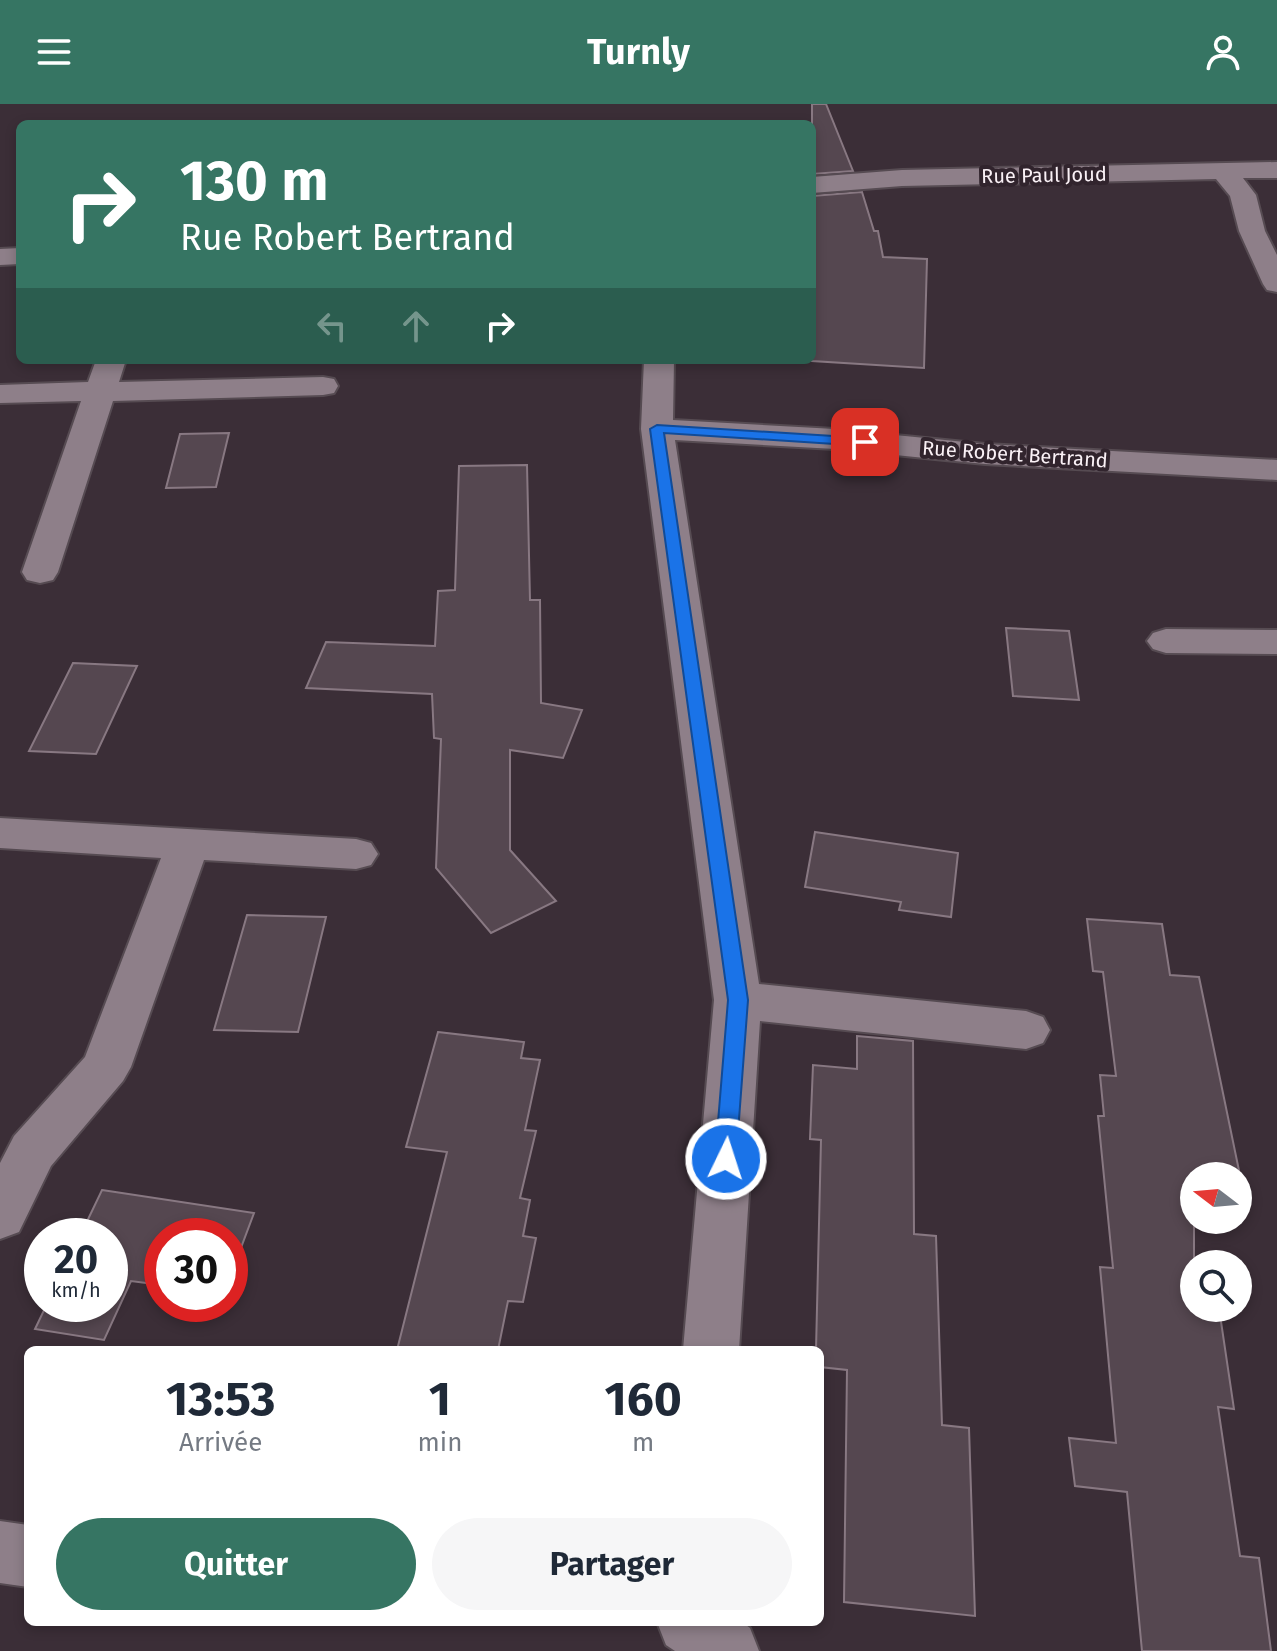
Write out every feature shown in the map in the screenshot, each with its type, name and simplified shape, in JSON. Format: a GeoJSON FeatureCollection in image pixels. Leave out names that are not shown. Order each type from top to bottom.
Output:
{"type":"FeatureCollection","features":[{"type":"Feature","properties":{"kind":"street","name":"Rue Paul Joud"},"geometry":{"type":"LineString","coordinates":[[816,185],[902,178],[1277,170]]}},
{"type":"Feature","properties":{"kind":"street"},"geometry":{"type":"LineString","coordinates":[[1223,171],[1243,195],[1252,231],[1277,284]]}},
{"type":"Feature","properties":{"kind":"street"},"geometry":{"type":"LineString","coordinates":[[40,572],[109,364]]}},
{"type":"Feature","properties":{"kind":"street"},"geometry":{"type":"LineString","coordinates":[[659,364],[657,429],[738,1000],[711,1346]]}},
{"type":"Feature","properties":{"kind":"street"},"geometry":{"type":"LineString","coordinates":[[0,394],[323,386]]}},
{"type":"Feature","properties":{"kind":"street","name":"Rue Robert Bertrand"},"geometry":{"type":"LineString","coordinates":[[657,429],[835,439],[985,454],[1277,470]]}},
{"type":"Feature","properties":{"kind":"street"},"geometry":{"type":"LineString","coordinates":[[1166,641],[1277,642]]}},
{"type":"Feature","properties":{"kind":"street"},"geometry":{"type":"LineString","coordinates":[[0,833],[356,854]]}},
{"type":"Feature","properties":{"kind":"street"},"geometry":{"type":"LineString","coordinates":[[0,1216],[32,1151],[106,1067],[188,844]]}},
{"type":"Feature","properties":{"kind":"street"},"geometry":{"type":"LineString","coordinates":[[738,1000],[1026,1030]]}},
{"type":"Feature","properties":{"kind":"street"},"geometry":{"type":"LineString","coordinates":[[0,1552],[24,1555]]}},
{"type":"Feature","properties":{"kind":"street"},"geometry":{"type":"LineString","coordinates":[[693,1626],[727,1651]]}},
{"type":"Feature","properties":{"kind":"building"},"geometry":{"type":"Polygon","coordinates":[[[812,104],[826,104],[853,171],[816,174],[816,120],[812,120],[812,104]]]}},
{"type":"Feature","properties":{"kind":"building"},"geometry":{"type":"Polygon","coordinates":[[[862,192],[874,231],[878,231],[883,257],[927,259],[924,368],[816,361],[816,196],[862,192]]]}},
{"type":"Feature","properties":{"kind":"building"},"geometry":{"type":"Polygon","coordinates":[[[229,433],[216,487],[166,488],[180,434],[229,433]]]}},
{"type":"Feature","properties":{"kind":"building"},"geometry":{"type":"Polygon","coordinates":[[[527,465],[530,600],[540,600],[541,703],[582,710],[563,758],[510,750],[510,850],[556,901],[491,933],[436,868],[441,739],[434,738],[432,694],[306,688],[326,642],[435,646],[438,591],[455,590],[459,466],[527,465]]]}},
{"type":"Feature","properties":{"kind":"building"},"geometry":{"type":"Polygon","coordinates":[[[1006,628],[1069,631],[1079,700],[1013,696],[1006,628]]]}},
{"type":"Feature","properties":{"kind":"building"},"geometry":{"type":"Polygon","coordinates":[[[73,663],[137,666],[96,754],[29,751],[73,663]]]}},
{"type":"Feature","properties":{"kind":"building"},"geometry":{"type":"Polygon","coordinates":[[[815,832],[958,853],[951,917],[899,910],[901,902],[805,887],[815,832]]]}},
{"type":"Feature","properties":{"kind":"building"},"geometry":{"type":"Polygon","coordinates":[[[247,915],[326,917],[298,1032],[214,1030],[247,915]]]}},
{"type":"Feature","properties":{"kind":"building"},"geometry":{"type":"Polygon","coordinates":[[[1087,919],[1162,924],[1170,975],[1199,977],[1237,1162],[1180,1162],[1180,1234],[1194,1234],[1194,1250],[1180,1250],[1180,1322],[1221,1322],[1234,1409],[1218,1407],[1240,1556],[1259,1558],[1271,1651],[1142,1651],[1127,1492],[1075,1486],[1069,1438],[1116,1443],[1100,1267],[1113,1268],[1098,1116],[1104,1116],[1100,1075],[1116,1076],[1103,972],[1093,971],[1087,919]]]}},
{"type":"Feature","properties":{"kind":"building"},"geometry":{"type":"Polygon","coordinates":[[[438,1032],[524,1042],[521,1058],[540,1060],[525,1130],[536,1131],[520,1198],[530,1200],[523,1236],[536,1238],[523,1302],[508,1301],[499,1346],[398,1346],[447,1152],[406,1147],[438,1032]]]}},
{"type":"Feature","properties":{"kind":"building"},"geometry":{"type":"Polygon","coordinates":[[[857,1036],[913,1041],[914,1234],[936,1236],[942,1425],[969,1428],[975,1616],[844,1602],[847,1370],[824,1367],[824,1346],[816,1346],[821,1140],[810,1139],[813,1065],[857,1069],[857,1036]]]}},
{"type":"Feature","properties":{"kind":"building"},"geometry":{"type":"Polygon","coordinates":[[[102,1190],[254,1213],[248,1229],[248,1218],[144,1218],[144,1283],[131,1281],[128,1288],[128,1218],[89,1218],[102,1190]]]}},
{"type":"Feature","properties":{"kind":"building"},"geometry":{"type":"Polygon","coordinates":[[[38,1322],[112,1322],[104,1340],[35,1329],[38,1322]]]}},
{"type":"Feature","properties":{"kind":"route"},"geometry":{"type":"LineString","coordinates":[[726,1159],[738,1000],[657,429],[865,442]]}}]}
